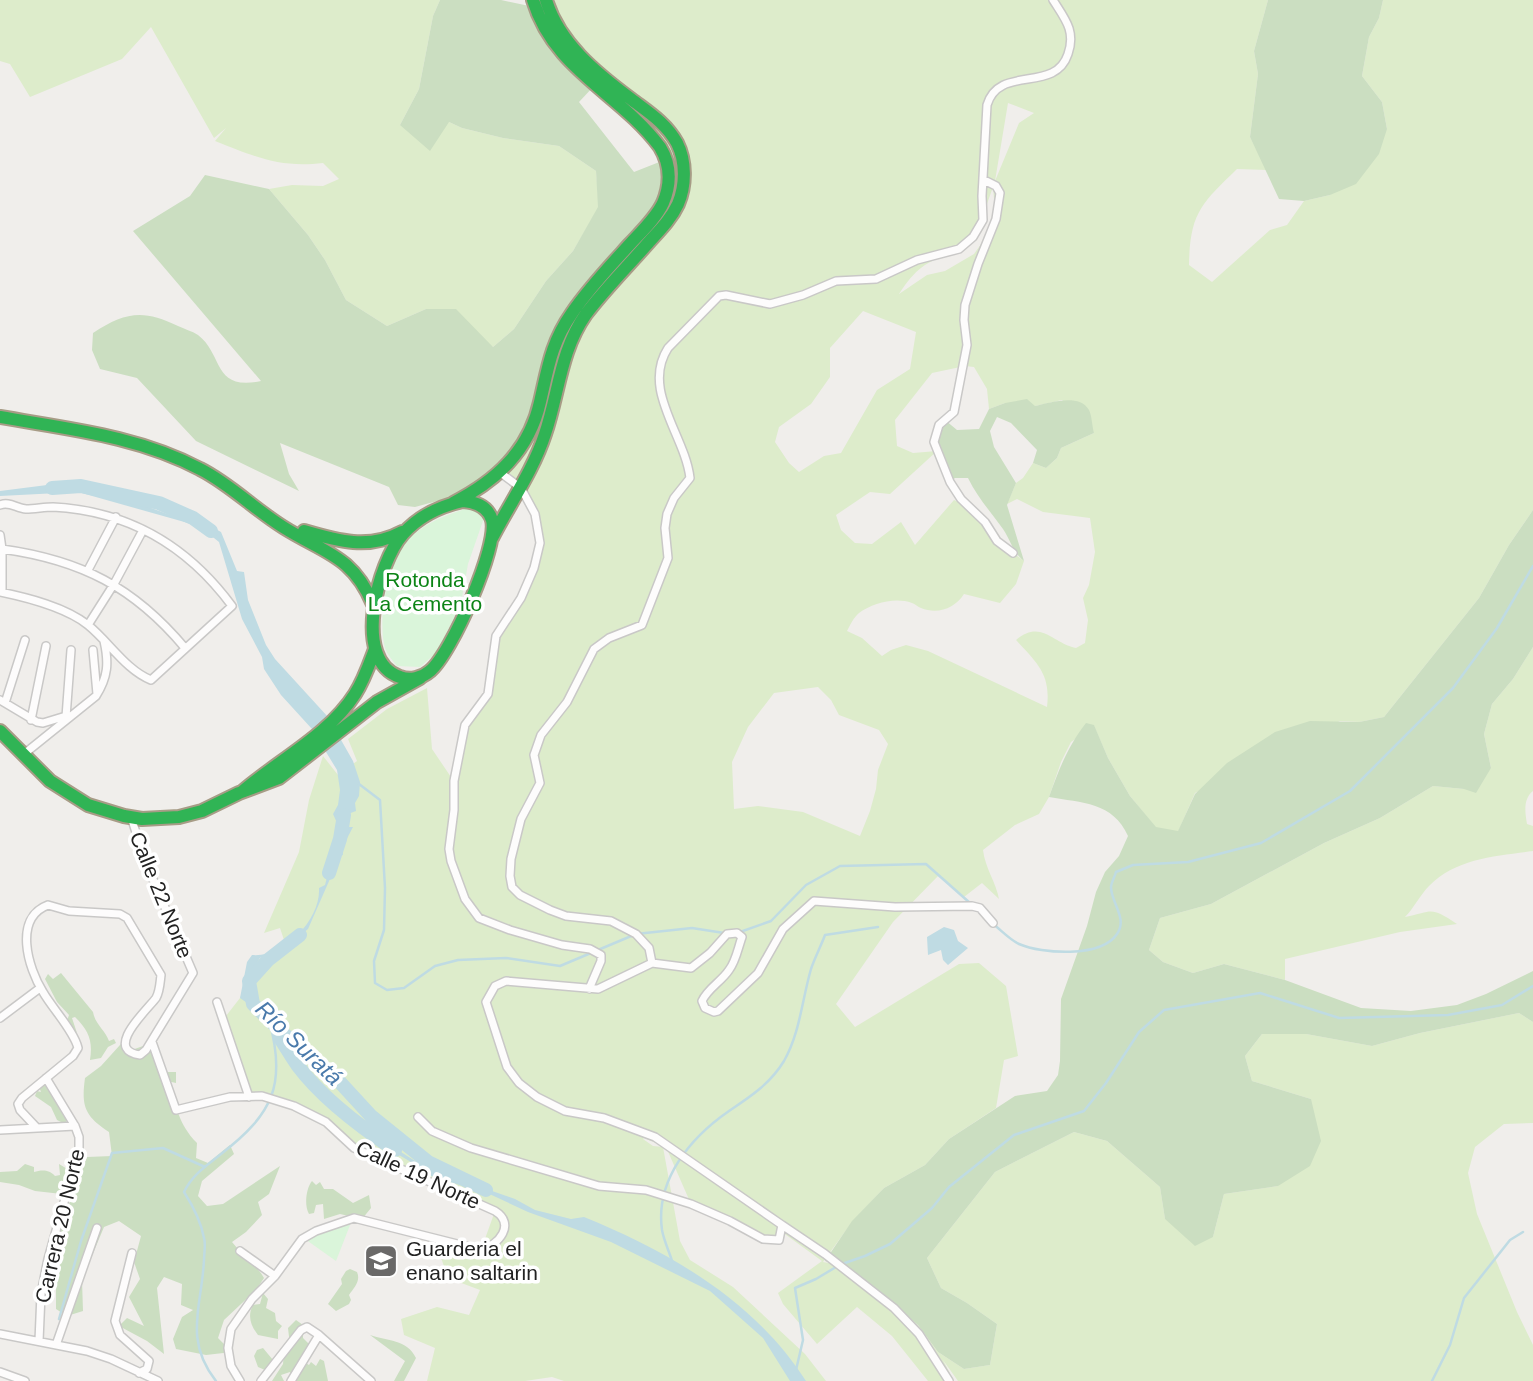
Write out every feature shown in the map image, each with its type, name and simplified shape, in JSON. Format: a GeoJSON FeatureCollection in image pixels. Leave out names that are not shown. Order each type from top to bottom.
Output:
{"type":"FeatureCollection","features":[{"type":"Feature","properties":{"kind":"main road"},"geometry":{"type":"LineString","coordinates":[[373,605],[387,558],[409,528],[427,514],[473,494],[502,474],[524,446],[532,431],[549,354],[560,330],[666,199],[670,174],[667,159],[654,138],[578,71],[547,32],[533,0]]}},
{"type":"Feature","properties":{"kind":"main road"},"geometry":{"type":"LineString","coordinates":[[0,731],[59,788],[81,802],[131,817],[182,816],[196,813],[243,791],[349,726],[377,702],[423,677],[442,658],[457,633],[492,538],[521,488],[545,436],[557,379],[573,335],[597,302],[667,222],[680,199],[684,182],[683,160],[676,140],[664,124],[611,83],[573,47],[558,29],[546,0]]}},
{"type":"Feature","properties":{"kind":"main road"},"geometry":{"type":"LineString","coordinates":[[0,417],[147,447],[203,470],[285,528],[339,556],[353,567],[369,590],[373,605],[375,649],[362,687],[314,745]]}},
{"type":"Feature","properties":{"kind":"main road"},"geometry":{"type":"LineString","coordinates":[[453,503],[468,501],[482,506],[491,518],[492,538]]}},
{"type":"Feature","properties":{"kind":"main road"},"geometry":{"type":"LineString","coordinates":[[253,505],[297,529],[353,544],[382,542],[409,528]]}},
{"type":"Feature","properties":{"kind":"main road"},"geometry":{"type":"LineString","coordinates":[[375,649],[381,663],[391,673],[405,678],[423,677]]}},
{"type":"Feature","properties":{"kind":"street"},"geometry":{"type":"LineString","coordinates":[[652,963],[647,944],[636,934],[611,922],[566,916],[550,910],[520,895],[512,887],[510,876],[511,859],[521,819],[540,783],[534,755],[538,742],[567,702],[594,649],[608,638],[642,625],[667,561],[667,514],[674,498],[690,478],[662,397],[658,376],[661,358],[719,296],[770,304],[803,295],[836,281],[876,279],[917,260],[959,249],[973,237],[983,219],[987,104],[991,93],[1012,81],[1046,77],[1061,68],[1066,61],[1071,43],[1070,26],[1053,0]]}},
{"type":"Feature","properties":{"kind":"street"},"geometry":{"type":"LineString","coordinates":[[984,180],[996,186],[1000,192],[996,219],[965,305],[967,345],[954,412],[939,425],[934,442],[957,493],[985,522],[997,541],[1013,553]]}},
{"type":"Feature","properties":{"kind":"street"},"geometry":{"type":"LineString","coordinates":[[502,474],[521,488],[535,514],[540,543],[534,568],[521,598],[496,636],[488,694],[465,725],[454,781],[450,862],[465,900],[479,918],[491,925],[601,955],[589,989]]}},
{"type":"Feature","properties":{"kind":"street"},"geometry":{"type":"LineString","coordinates":[[0,505],[9,503],[25,509],[70,509],[116,517],[162,538],[213,580],[232,606],[151,680],[147,679],[88,625],[48,606],[1,592],[0,535]]}},
{"type":"Feature","properties":{"kind":"street"},"geometry":{"type":"LineString","coordinates":[[88,570],[116,517]]}},
{"type":"Feature","properties":{"kind":"street"},"geometry":{"type":"LineString","coordinates":[[88,625],[143,530]]}},
{"type":"Feature","properties":{"kind":"street"},"geometry":{"type":"LineString","coordinates":[[2,549],[37,554],[88,570],[114,584],[152,613],[185,648]]}},
{"type":"Feature","properties":{"kind":"street"},"geometry":{"type":"LineString","coordinates":[[25,640],[3,702],[31,720],[43,723],[66,716],[82,707]]}},
{"type":"Feature","properties":{"kind":"street"},"geometry":{"type":"LineString","coordinates":[[24,754],[82,707],[102,687],[108,666],[104,640]]}},
{"type":"Feature","properties":{"kind":"street"},"geometry":{"type":"LineString","coordinates":[[31,720],[46,646]]}},
{"type":"Feature","properties":{"kind":"street"},"geometry":{"type":"LineString","coordinates":[[66,716],[71,650]]}},
{"type":"Feature","properties":{"kind":"street"},"geometry":{"type":"LineString","coordinates":[[93,650],[97,694]]}},
{"type":"Feature","properties":{"kind":"street","name":"Calle 22 Norte"},"geometry":{"type":"LineString","coordinates":[[131,817],[146,863],[193,973],[152,1042]]}},
{"type":"Feature","properties":{"kind":"street"},"geometry":{"type":"LineString","coordinates":[[949,1381],[919,1334],[894,1308],[825,1254],[667,1144],[611,1120],[558,1108],[537,1097],[512,1075],[507,1067],[486,1002],[495,986],[506,981],[598,989],[652,963],[691,968],[710,953],[727,934],[737,933],[742,937],[734,963],[702,1001],[705,1008],[718,1011],[758,973],[783,929],[814,901],[895,907],[974,906],[993,923]]}},
{"type":"Feature","properties":{"kind":"street"},"geometry":{"type":"LineString","coordinates":[[36,1127],[20,1111],[18,1104],[73,1056],[78,1044],[40,988],[26,940],[29,923],[37,911],[48,905],[69,911],[120,914],[127,919],[160,975],[156,998],[137,1017],[126,1045],[128,1051],[140,1055],[152,1042]]}},
{"type":"Feature","properties":{"kind":"street"},"geometry":{"type":"LineString","coordinates":[[0,1018],[40,988]]}},
{"type":"Feature","properties":{"kind":"street"},"geometry":{"type":"LineString","coordinates":[[217,1002],[249,1097]]}},
{"type":"Feature","properties":{"kind":"street","name":"Calle 19 Norte"},"geometry":{"type":"LineString","coordinates":[[152,1042],[176,1110],[222,1099],[262,1096],[294,1106],[326,1122],[354,1149],[495,1211],[505,1222],[502,1236],[492,1247],[481,1250],[354,1218],[341,1220],[302,1239],[275,1276]]}},
{"type":"Feature","properties":{"kind":"street","name":"Carrera 20 Norte"},"geometry":{"type":"LineString","coordinates":[[39,1341],[41,1294],[48,1259],[79,1149],[75,1126],[46,1078]]}},
{"type":"Feature","properties":{"kind":"street"},"geometry":{"type":"LineString","coordinates":[[418,1117],[432,1131],[471,1148],[599,1186],[646,1190],[701,1208],[765,1240],[779,1240],[782,1225]]}},
{"type":"Feature","properties":{"kind":"street"},"geometry":{"type":"LineString","coordinates":[[0,1130],[75,1126]]}},
{"type":"Feature","properties":{"kind":"street"},"geometry":{"type":"LineString","coordinates":[[56,1345],[97,1227]]}},
{"type":"Feature","properties":{"kind":"street"},"geometry":{"type":"LineString","coordinates":[[240,1251],[275,1276],[252,1299],[231,1329],[228,1348],[232,1371],[240,1381]]}},
{"type":"Feature","properties":{"kind":"street"},"geometry":{"type":"LineString","coordinates":[[132,1253],[115,1321],[120,1335],[149,1361],[148,1368],[139,1373]]}},
{"type":"Feature","properties":{"kind":"street"},"geometry":{"type":"LineString","coordinates":[[261,1381],[302,1328],[309,1328],[319,1335],[371,1381]]}},
{"type":"Feature","properties":{"kind":"street"},"geometry":{"type":"LineString","coordinates":[[0,1334],[111,1359],[158,1381]]}},
{"type":"Feature","properties":{"kind":"street"},"geometry":{"type":"LineString","coordinates":[[291,1381],[319,1335]]}},
{"type":"Feature","properties":{"kind":"street"},"geometry":{"type":"LineString","coordinates":[[0,1372],[23,1381]]}},
{"type":"Feature","properties":{"kind":"green space"},"geometry":{"type":"Polygon","coordinates":[[[0,0],[440,0],[433,16],[419,89],[400,125],[449,122],[503,138],[559,146],[596,171],[599,207],[573,251],[546,281],[514,329],[493,347],[426,309],[387,326],[346,300],[308,235],[269,189],[292,185],[323,186],[339,179],[323,163],[280,162],[215,141],[226,128],[214,138],[151,27],[122,59],[30,97],[10,64],[0,61],[0,0]]]}},
{"type":"Feature","properties":{"kind":"green space"},"geometry":{"type":"Polygon","coordinates":[[[440,0],[501,0],[534,7],[594,86],[579,102],[634,172],[667,159],[666,199],[560,330],[524,446],[463,494],[415,507],[398,505],[389,487],[280,443],[289,474],[299,491],[196,441],[137,378],[100,369],[92,350],[93,333],[125,317],[154,317],[198,335],[226,376],[234,381],[261,381],[133,231],[190,196],[205,175],[269,189],[308,235],[346,300],[387,326],[426,309],[456,309],[493,347],[514,329],[546,281],[573,251],[598,207],[596,171],[559,146],[503,138],[449,122],[430,151],[400,125],[419,89],[433,16],[440,0]]]}},
{"type":"Feature","properties":{"kind":"green space"},"geometry":{"type":"Polygon","coordinates":[[[533,0],[1268,0],[1254,51],[1258,74],[1250,137],[1267,170],[1237,169],[1214,191],[1195,221],[1189,265],[1212,282],[1270,230],[1287,225],[1304,201],[1330,195],[1387,129],[1382,102],[1362,76],[1369,37],[1379,18],[1383,0],[1533,0],[1533,510],[1509,545],[1479,598],[1384,717],[1359,722],[1340,721],[1195,793],[1178,832],[1156,828],[1130,796],[1108,758],[1094,726],[1071,742],[1049,797],[1039,814],[1015,825],[983,850],[999,899],[982,883],[964,897],[939,875],[893,922],[836,1004],[855,1027],[959,964],[979,963],[1006,986],[1018,1056],[1004,1060],[996,1108],[949,1139],[925,1165],[884,1188],[852,1222],[823,1262],[840,1265],[895,1306],[918,1325],[938,1352],[964,1369],[990,1365],[997,1324],[941,1288],[927,1258],[995,1172],[1074,1132],[1107,1141],[1160,1187],[1165,1219],[1213,1237],[1224,1194],[1278,1186],[1311,1099],[1252,1081],[1245,1056],[1262,1034],[1306,1034],[1372,1046],[1420,1033],[1519,1013],[1533,1022],[1533,1123],[1504,1124],[1475,1147],[1468,1173],[1477,1214],[1533,1345],[1533,1381],[958,1381],[943,1360],[954,1381],[928,1381],[892,1336],[857,1307],[817,1344],[783,1304],[778,1293],[822,1261],[782,1232],[779,1241],[764,1239],[691,1204],[666,1147],[644,1138],[653,1146],[663,1147],[680,1241],[690,1260],[733,1287],[805,1354],[826,1381],[564,1381],[552,1377],[525,1381],[427,1381],[435,1348],[404,1335],[401,1319],[437,1307],[469,1315],[480,1290],[448,1278],[435,1240],[481,1250],[495,1211],[354,1148],[316,1116],[251,1095],[238,1067],[226,1016],[240,998],[257,961],[284,940],[280,928],[264,933],[299,852],[309,800],[323,756],[338,775],[357,761],[348,739],[387,709],[427,688],[432,749],[453,780],[463,732],[492,682],[492,645],[524,598],[540,533],[521,488],[502,474],[545,371],[667,159],[533,0]],[[1008,103],[995,181],[1019,123],[1034,113],[1008,103]],[[993,187],[966,249],[927,264],[913,275],[899,294],[927,275],[945,271],[974,254],[996,223],[993,187]],[[863,311],[830,348],[830,377],[811,404],[779,427],[775,442],[789,463],[799,472],[824,456],[841,453],[877,390],[910,369],[916,332],[863,311]],[[965,366],[932,373],[895,420],[897,446],[913,453],[937,451],[890,494],[870,492],[836,515],[841,530],[855,543],[872,544],[901,522],[915,545],[954,500],[970,507],[997,541],[1024,561],[1016,584],[1000,603],[964,594],[951,606],[934,611],[905,601],[884,602],[859,613],[847,631],[862,638],[882,656],[906,645],[928,651],[1047,707],[1047,686],[1041,670],[1016,640],[1025,634],[1040,632],[1076,648],[1085,643],[1088,620],[1083,598],[1089,585],[1095,552],[1090,518],[1043,512],[1017,499],[1007,504],[1016,483],[1033,463],[1046,468],[1057,458],[1061,448],[1094,433],[1062,400],[1035,406],[1005,403],[989,409],[987,389],[974,367],[965,366]],[[818,687],[774,693],[748,727],[732,762],[734,809],[758,806],[803,812],[860,836],[870,811],[878,770],[888,744],[879,730],[839,715],[831,700],[818,687]]]}},
{"type":"Feature","properties":{"kind":"green space"},"geometry":{"type":"Polygon","coordinates":[[[1268,0],[1383,0],[1379,18],[1369,37],[1362,76],[1382,102],[1387,129],[1379,154],[1356,184],[1330,195],[1304,201],[1279,199],[1250,137],[1258,74],[1254,51],[1268,0]]]}},
{"type":"Feature","properties":{"kind":"green space"},"geometry":{"type":"Polygon","coordinates":[[[1027,399],[1035,406],[1064,400],[1084,405],[1091,415],[1094,433],[1061,448],[1057,458],[1046,468],[1033,463],[1037,450],[1011,423],[997,417],[990,431],[994,447],[1016,483],[1007,505],[1024,561],[1014,550],[968,478],[955,478],[950,482],[934,442],[945,420],[957,430],[979,429],[989,409],[1027,399]]]}},
{"type":"Feature","properties":{"kind":"green space","name":"Rotonda La Cemento"},"geometry":{"type":"Polygon","coordinates":[[[465,509],[481,512],[484,518],[468,564],[461,603],[437,652],[420,667],[397,666],[385,648],[382,622],[386,591],[395,562],[408,540],[420,529],[465,509]]]}},
{"type":"Feature","properties":{"kind":"green space"},"geometry":{"type":"Polygon","coordinates":[[[1533,510],[1533,647],[1513,679],[1492,704],[1484,734],[1491,768],[1476,793],[1433,786],[1380,818],[1324,843],[1211,904],[1160,918],[1149,950],[1163,962],[1193,973],[1224,964],[1285,980],[1361,1008],[1411,1011],[1457,1005],[1533,971],[1533,1022],[1519,1013],[1420,1033],[1372,1046],[1306,1034],[1262,1034],[1245,1056],[1252,1081],[1311,1099],[1321,1141],[1310,1166],[1278,1186],[1224,1194],[1213,1237],[1195,1246],[1165,1219],[1160,1187],[1107,1141],[1074,1132],[995,1172],[927,1258],[941,1288],[997,1324],[990,1365],[964,1369],[938,1352],[918,1325],[895,1306],[840,1265],[825,1261],[852,1221],[884,1188],[925,1165],[949,1139],[1015,1096],[1047,1091],[1058,1075],[1061,999],[1096,892],[1105,872],[1119,856],[1128,836],[1122,825],[1105,810],[1085,803],[1049,797],[1064,758],[1086,723],[1094,725],[1108,758],[1130,796],[1156,827],[1178,831],[1195,794],[1227,763],[1275,732],[1310,721],[1359,722],[1384,717],[1479,598],[1509,545],[1533,510]]]}},
{"type":"Feature","properties":{"kind":"green space"},"geometry":{"type":"Polygon","coordinates":[[[1533,647],[1533,791],[1526,802],[1525,810],[1527,824],[1533,826],[1533,851],[1478,860],[1452,869],[1429,886],[1405,917],[1436,912],[1457,924],[1400,932],[1285,959],[1285,980],[1224,964],[1193,973],[1163,962],[1149,950],[1160,918],[1211,904],[1324,843],[1380,818],[1433,786],[1464,789],[1491,768],[1484,734],[1492,704],[1513,679],[1533,647]]]}},
{"type":"Feature","properties":{"kind":"green space"},"geometry":{"type":"Polygon","coordinates":[[[61,973],[93,1012],[109,1041],[114,1039],[116,1043],[108,1047],[101,1058],[90,1060],[91,1047],[87,1032],[75,1017],[72,1018],[77,1033],[67,1021],[69,1015],[57,1002],[45,979],[48,974],[53,979],[61,973]]]}},
{"type":"Feature","properties":{"kind":"green space"},"geometry":{"type":"Polygon","coordinates":[[[129,1035],[129,1051],[143,1046],[160,1054],[162,1072],[176,1072],[176,1083],[167,1081],[182,1122],[197,1143],[196,1158],[208,1163],[230,1145],[234,1154],[202,1181],[198,1196],[207,1206],[223,1204],[280,1166],[269,1194],[258,1202],[262,1215],[232,1242],[264,1278],[256,1290],[224,1320],[218,1338],[232,1352],[206,1355],[176,1349],[173,1339],[182,1317],[193,1310],[181,1305],[182,1284],[164,1277],[157,1288],[164,1354],[119,1326],[127,1318],[144,1326],[129,1297],[140,1279],[134,1262],[141,1236],[119,1221],[104,1227],[82,1280],[83,1311],[67,1316],[56,1309],[56,1261],[61,1225],[87,1157],[112,1156],[109,1132],[86,1110],[85,1078],[101,1066],[129,1035]]]}},
{"type":"Feature","properties":{"kind":"green space"},"geometry":{"type":"Polygon","coordinates":[[[43,1083],[51,1087],[63,1108],[61,1111],[68,1118],[65,1124],[57,1120],[51,1107],[35,1096],[37,1091],[41,1092],[39,1087],[43,1083]]]}},
{"type":"Feature","properties":{"kind":"green space"},"geometry":{"type":"Polygon","coordinates":[[[25,1164],[34,1167],[34,1172],[48,1171],[55,1176],[60,1175],[59,1164],[69,1170],[64,1183],[66,1190],[62,1194],[35,1191],[0,1182],[0,1172],[17,1171],[25,1164]]]}},
{"type":"Feature","properties":{"kind":"green space"},"geometry":{"type":"Polygon","coordinates":[[[312,1181],[316,1185],[320,1182],[324,1189],[333,1189],[353,1203],[369,1195],[371,1208],[362,1219],[340,1214],[324,1219],[323,1204],[316,1205],[314,1213],[309,1214],[306,1197],[312,1181]]]}},
{"type":"Feature","properties":{"kind":"green space"},"geometry":{"type":"Polygon","coordinates":[[[352,1220],[336,1261],[305,1239],[328,1225],[352,1220]]]}},
{"type":"Feature","properties":{"kind":"green space"},"geometry":{"type":"Polygon","coordinates":[[[350,1269],[357,1272],[358,1281],[349,1295],[349,1304],[336,1311],[328,1304],[342,1284],[341,1279],[346,1271],[350,1269]]]}},
{"type":"Feature","properties":{"kind":"green space"},"geometry":{"type":"Polygon","coordinates":[[[263,1293],[268,1299],[266,1308],[275,1313],[276,1321],[282,1326],[278,1331],[278,1339],[258,1335],[252,1324],[251,1309],[253,1305],[260,1304],[263,1293]]]}},
{"type":"Feature","properties":{"kind":"green space"},"geometry":{"type":"Polygon","coordinates":[[[296,1320],[303,1325],[303,1338],[309,1344],[308,1350],[299,1359],[316,1366],[320,1359],[324,1361],[328,1381],[293,1381],[290,1372],[281,1375],[284,1381],[272,1381],[283,1364],[284,1352],[290,1345],[288,1328],[296,1320]]]}},
{"type":"Feature","properties":{"kind":"green space"},"geometry":{"type":"Polygon","coordinates":[[[370,1335],[402,1344],[412,1352],[416,1358],[404,1381],[394,1381],[405,1361],[370,1335]]]}},
{"type":"Feature","properties":{"kind":"green space"},"geometry":{"type":"Polygon","coordinates":[[[263,1348],[273,1360],[272,1366],[265,1370],[258,1367],[254,1356],[257,1350],[263,1348]]]}},
{"type":"Feature","properties":{"kind":"water"},"geometry":{"type":"Polygon","coordinates":[[[55,484],[203,522],[221,532],[237,571],[244,572],[248,600],[266,645],[275,659],[328,717],[353,761],[360,782],[359,796],[355,803],[356,811],[348,814],[346,827],[353,827],[342,848],[343,855],[340,856],[308,929],[285,948],[260,958],[251,974],[249,993],[271,1028],[275,1032],[281,1031],[289,1035],[292,1044],[325,1071],[393,1147],[429,1169],[515,1199],[535,1210],[571,1219],[584,1217],[679,1263],[736,1303],[762,1327],[806,1381],[790,1381],[763,1338],[710,1291],[611,1242],[528,1212],[483,1191],[438,1179],[411,1167],[411,1162],[382,1145],[373,1126],[322,1070],[286,1042],[279,1041],[250,1005],[240,998],[247,962],[252,955],[276,950],[288,943],[307,924],[314,912],[319,888],[325,885],[332,858],[339,853],[342,834],[333,814],[338,805],[340,790],[337,770],[312,729],[281,695],[264,669],[262,657],[242,619],[219,542],[204,530],[188,523],[78,492],[0,496],[0,491],[55,484]]]}},
{"type":"Feature","properties":{"kind":"water"},"geometry":{"type":"Polygon","coordinates":[[[944,927],[954,930],[958,941],[968,948],[948,965],[943,960],[941,950],[928,955],[927,937],[944,927]]]}},
{"type":"Feature","properties":{"kind":"waterway","name":"Río Suratá"},"geometry":{"type":"LineString","coordinates":[[52,488],[81,486],[159,503],[193,518],[211,531]]}},
{"type":"Feature","properties":{"kind":"waterway"},"geometry":{"type":"LineString","coordinates":[[993,924],[1016,942],[1042,950],[1071,952],[1098,947],[1109,942],[1120,928],[1120,916],[1111,887],[1116,872],[1133,865],[1188,862],[1261,843],[1350,791],[1453,688],[1497,628],[1533,566]]}},
{"type":"Feature","properties":{"kind":"waterway"},"geometry":{"type":"LineString","coordinates":[[359,784],[380,800],[385,888],[384,930],[374,961],[375,983],[387,990],[404,988],[435,966],[458,960],[506,958],[560,966],[636,934],[692,928],[724,933]]}},
{"type":"Feature","properties":{"kind":"waterway","name":"Río Suratá"},"geometry":{"type":"LineString","coordinates":[[329,873],[340,839],[344,815]]}},
{"type":"Feature","properties":{"kind":"waterway"},"geometry":{"type":"LineString","coordinates":[[740,932],[771,921],[806,885],[840,866],[926,864],[970,903]]}},
{"type":"Feature","properties":{"kind":"waterway"},"geometry":{"type":"LineString","coordinates":[[672,1261],[662,1230],[661,1212],[664,1194],[678,1162],[701,1134],[759,1089],[784,1061],[797,1028],[811,969],[825,935],[878,927]]}},
{"type":"Feature","properties":{"kind":"waterway","name":"Río Suratá"},"geometry":{"type":"LineString","coordinates":[[300,935],[268,960],[249,981],[253,1004],[337,1079],[371,1116],[428,1162],[486,1190]]}},
{"type":"Feature","properties":{"kind":"waterway"},"geometry":{"type":"LineString","coordinates":[[842,1264],[890,1244],[932,1208],[949,1187],[1014,1135],[1084,1111],[1139,1032],[1164,1010],[1260,993],[1339,1018],[1448,1015],[1502,1005],[1533,986]]}},
{"type":"Feature","properties":{"kind":"waterway"},"geometry":{"type":"LineString","coordinates":[[216,1381],[206,1366],[197,1336],[205,1240],[196,1214],[184,1192],[200,1171],[239,1139],[264,1111],[275,1080],[276,1062],[269,1020]]}},
{"type":"Feature","properties":{"kind":"waterway"},"geometry":{"type":"LineString","coordinates":[[280,1038],[298,1066],[319,1090],[356,1122],[395,1150]]}},
{"type":"Feature","properties":{"kind":"waterway"},"geometry":{"type":"LineString","coordinates":[[59,1319],[81,1241],[112,1153],[163,1148],[205,1167]]}},
{"type":"Feature","properties":{"kind":"waterway"},"geometry":{"type":"LineString","coordinates":[[1432,1381],[1450,1345],[1464,1298],[1510,1240],[1523,1232]]}},
{"type":"Feature","properties":{"kind":"waterway"},"geometry":{"type":"LineString","coordinates":[[796,1370],[803,1340],[795,1288],[836,1267]]}},
{"type":"Feature","properties":{"kind":"traffic: fast"},"geometry":{"type":"LineString","coordinates":[[453,503],[497,474],[519,450],[535,420],[551,356],[565,324],[593,286],[660,209],[667,189],[668,168],[660,147],[644,128],[589,80],[556,45],[533,0]]}},
{"type":"Feature","properties":{"kind":"traffic: fast"},"geometry":{"type":"LineString","coordinates":[[492,538],[540,448],[565,357],[577,328],[601,296],[669,219],[681,197],[684,181],[682,157],[673,136],[656,118],[580,56],[560,30],[546,0]]}},
{"type":"Feature","properties":{"kind":"traffic: fast"},"geometry":{"type":"LineString","coordinates":[[0,417],[127,441],[200,469],[283,527],[346,565],[356,575],[373,604]]}},
{"type":"Feature","properties":{"kind":"traffic: fast"},"geometry":{"type":"LineString","coordinates":[[463,501],[481,506],[492,520],[492,533],[481,575],[461,623],[439,661],[420,677],[400,677],[385,667],[376,652],[373,632],[378,587],[385,566],[403,534],[416,522],[438,509],[463,501]]}},
{"type":"Feature","properties":{"kind":"traffic: fast"},"geometry":{"type":"LineString","coordinates":[[304,531],[353,542],[378,541],[402,532]]}},
{"type":"Feature","properties":{"kind":"traffic: fast"},"geometry":{"type":"LineString","coordinates":[[243,791],[332,722],[355,694],[375,649]]}},
{"type":"Feature","properties":{"kind":"traffic: fast"},"geometry":{"type":"LineString","coordinates":[[0,731],[50,781],[88,805],[142,819],[179,817],[202,811],[279,778],[377,702],[420,678]]}},
{"type":"Feature","properties":{"kind":"place","name":"Guarderia el enano saltarin"},"geometry":{"type":"Point","coordinates":[381,1261]}}]}
